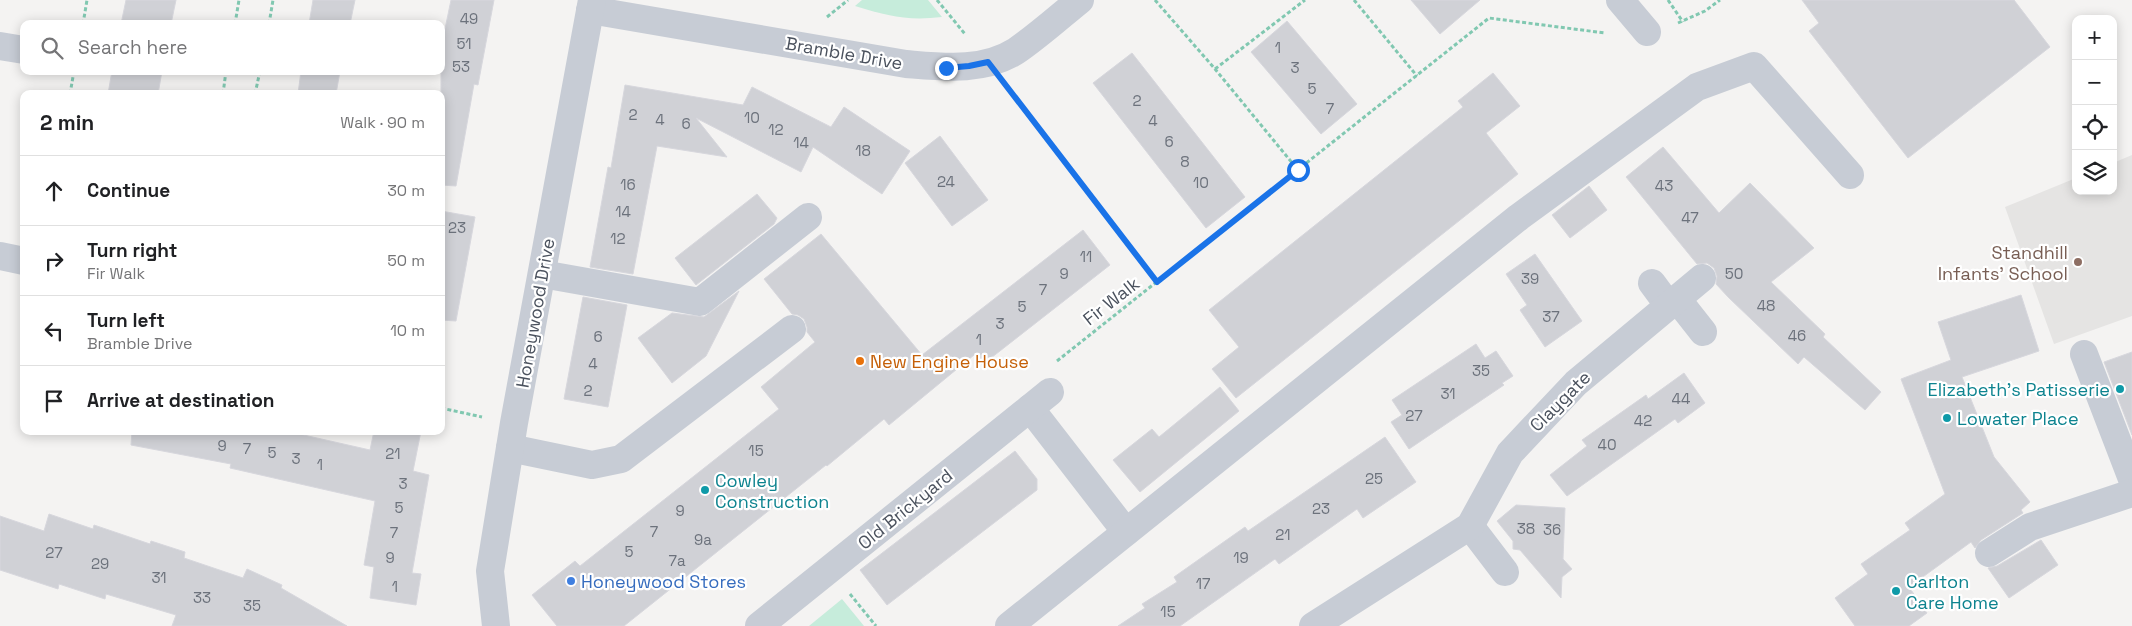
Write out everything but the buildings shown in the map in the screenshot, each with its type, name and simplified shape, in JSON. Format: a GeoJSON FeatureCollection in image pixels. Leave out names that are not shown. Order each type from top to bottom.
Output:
{"type":"FeatureCollection","features":[{"type":"Feature","properties":{"kind":"street","name":"Bramble Drive"},"geometry":{"type":"LineString","coordinates":[[591,5],[906,64],[946,68],[1020,60],[1080,0]]}},
{"type":"Feature","properties":{"kind":"street"},"geometry":{"type":"LineString","coordinates":[[1620,0],[1647,32]]}},
{"type":"Feature","properties":{"kind":"street","name":"Honeywood Drive"},"geometry":{"type":"LineString","coordinates":[[496,626],[491,598],[490,571],[512,436],[591,5]]}},
{"type":"Feature","properties":{"kind":"street"},"geometry":{"type":"LineString","coordinates":[[0,46],[20,49]]}},
{"type":"Feature","properties":{"kind":"street"},"geometry":{"type":"LineString","coordinates":[[1009,626],[1079,558],[1126,532],[1519,217],[1698,86],[1754,66],[1850,175]]}},
{"type":"Feature","properties":{"kind":"street"},"geometry":{"type":"LineString","coordinates":[[542,274],[700,302],[808,218]]}},
{"type":"Feature","properties":{"kind":"street"},"geometry":{"type":"LineString","coordinates":[[0,256],[20,261]]}},
{"type":"Feature","properties":{"kind":"street","name":"Claygate"},"geometry":{"type":"LineString","coordinates":[[1313,626],[1470,526],[1510,453],[1576,383],[1702,278]]}},
{"type":"Feature","properties":{"kind":"street"},"geometry":{"type":"LineString","coordinates":[[1652,283],[1703,332]]}},
{"type":"Feature","properties":{"kind":"street"},"geometry":{"type":"LineString","coordinates":[[512,436],[592,465],[621,458],[792,329]]}},
{"type":"Feature","properties":{"kind":"street"},"geometry":{"type":"LineString","coordinates":[[2084,354],[2132,479]]}},
{"type":"Feature","properties":{"kind":"street"},"geometry":{"type":"LineString","coordinates":[[1040,400],[1126,532]]}},
{"type":"Feature","properties":{"kind":"street","name":"Old Brickyard"},"geometry":{"type":"LineString","coordinates":[[759,626],[1040,400]]}},
{"type":"Feature","properties":{"kind":"street"},"geometry":{"type":"LineString","coordinates":[[1989,553],[2030,527],[2132,493]]}},
{"type":"Feature","properties":{"kind":"street"},"geometry":{"type":"LineString","coordinates":[[1470,526],[1505,572]]}},
{"type":"Feature","properties":{"kind":"path"},"geometry":{"type":"LineString","coordinates":[[84,20],[88,0]]}},
{"type":"Feature","properties":{"kind":"path"},"geometry":{"type":"LineString","coordinates":[[235,20],[239,0]]}},
{"type":"Feature","properties":{"kind":"path"},"geometry":{"type":"LineString","coordinates":[[270,20],[273,0]]}},
{"type":"Feature","properties":{"kind":"path","name":"Fir Walk"},"geometry":{"type":"LineString","coordinates":[[936,0],[988,62],[1157,282],[1048,368],[1040,400]]}},
{"type":"Feature","properties":{"kind":"path"},"geometry":{"type":"LineString","coordinates":[[1155,0],[1298,170]]}},
{"type":"Feature","properties":{"kind":"path"},"geometry":{"type":"LineString","coordinates":[[1215,69],[1305,0]]}},
{"type":"Feature","properties":{"kind":"path"},"geometry":{"type":"LineString","coordinates":[[1354,0],[1417,76]]}},
{"type":"Feature","properties":{"kind":"path"},"geometry":{"type":"LineString","coordinates":[[1668,0],[1683,22]]}},
{"type":"Feature","properties":{"kind":"path"},"geometry":{"type":"LineString","coordinates":[[1157,282],[1489,18],[1611,34],[1647,32],[1683,22],[1705,11],[1720,0]]}},
{"type":"Feature","properties":{"kind":"path"},"geometry":{"type":"LineString","coordinates":[[71,90],[73,75]]}},
{"type":"Feature","properties":{"kind":"path"},"geometry":{"type":"LineString","coordinates":[[223,90],[225,75]]}},
{"type":"Feature","properties":{"kind":"path"},"geometry":{"type":"LineString","coordinates":[[256,90],[259,75]]}},
{"type":"Feature","properties":{"kind":"path"},"geometry":{"type":"LineString","coordinates":[[445,410],[512,436]]}},
{"type":"Feature","properties":{"kind":"path"},"geometry":{"type":"LineString","coordinates":[[830,569],[876,626]]}},
{"type":"Feature","properties":{"kind":"shaded area","name":"Standhill Infants' School"},"geometry":{"type":"Polygon","coordinates":[[[2132,155],[2132,316],[2054,344],[2005,207],[2072,180],[2072,195],[2117,195],[2117,161],[2132,155]]]}},
{"type":"Feature","properties":{"kind":"green space"},"geometry":{"type":"Polygon","coordinates":[[[862,0],[928,0],[942,17],[908,18],[888,15],[855,6],[862,0]]]}},
{"type":"Feature","properties":{"kind":"green space"},"geometry":{"type":"Polygon","coordinates":[[[842,599],[864,626],[809,626],[842,599]]]}},
{"type":"Feature","properties":{"kind":"place","name":"Standhill Infants' School"},"geometry":{"type":"Point","coordinates":[2078,262]}},
{"type":"Feature","properties":{"kind":"place","name":"New Engine House"},"geometry":{"type":"Point","coordinates":[860,361]}},
{"type":"Feature","properties":{"kind":"place","name":"Elizabeth's Patisserie"},"geometry":{"type":"Point","coordinates":[2120,389]}},
{"type":"Feature","properties":{"kind":"place","name":"Lowater Place"},"geometry":{"type":"Point","coordinates":[1947,418]}},
{"type":"Feature","properties":{"kind":"place","name":"Cowley Construction"},"geometry":{"type":"Point","coordinates":[705,490]}},
{"type":"Feature","properties":{"kind":"place","name":"Honeywood Stores"},"geometry":{"type":"Point","coordinates":[571,581]}},
{"type":"Feature","properties":{"kind":"place","name":"Carlton Care Home"},"geometry":{"type":"Point","coordinates":[1896,591]}},
{"type":"Feature","properties":{"kind":"route"},"geometry":{"type":"LineString","coordinates":[[946,68],[988,62],[1157,282],[1298,170]]}}]}
